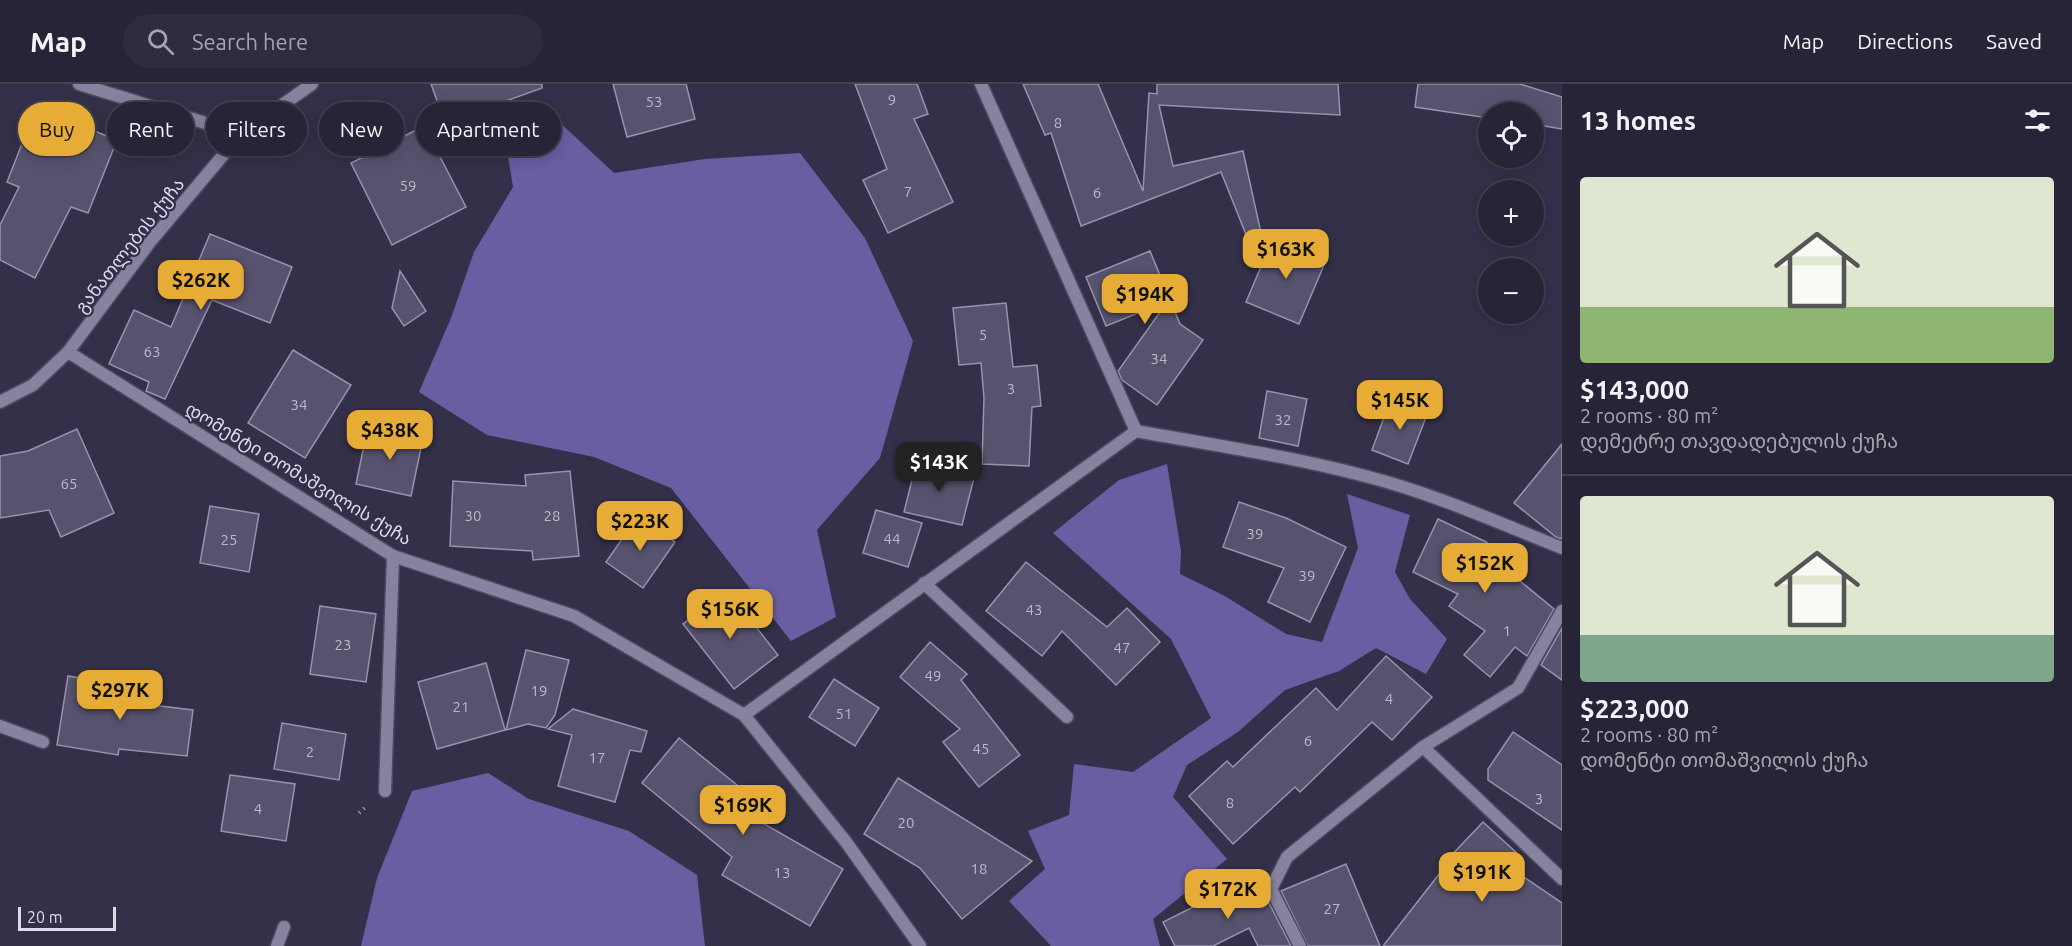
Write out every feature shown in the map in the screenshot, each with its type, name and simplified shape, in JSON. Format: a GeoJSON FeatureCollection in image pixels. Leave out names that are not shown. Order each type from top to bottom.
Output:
{"type":"FeatureCollection","features":[{"type":"Feature","properties":{"kind":"street"},"geometry":{"type":"LineString","coordinates":[[79,84],[206,123]]}},
{"type":"Feature","properties":{"kind":"street","name":"განათლების ქუჩა"},"geometry":{"type":"LineString","coordinates":[[286,102],[312,84]]}},
{"type":"Feature","properties":{"kind":"street"},"geometry":{"type":"LineString","coordinates":[[981,84],[1136,432]]}},
{"type":"Feature","properties":{"kind":"street","name":"განათლების ქუჩა"},"geometry":{"type":"LineString","coordinates":[[0,402],[33,385],[68,352],[150,242],[222,156]]}},
{"type":"Feature","properties":{"kind":"street","name":"დომენტი თომაშვილის ქუჩა"},"geometry":{"type":"LineString","coordinates":[[68,352],[393,556],[574,616],[744,715],[846,842],[920,946]]}},
{"type":"Feature","properties":{"kind":"street"},"geometry":{"type":"LineString","coordinates":[[744,715],[1136,432],[1275,456],[1366,476],[1460,507],[1562,548]]}},
{"type":"Feature","properties":{"kind":"street"},"geometry":{"type":"LineString","coordinates":[[384,791],[393,556]]}},
{"type":"Feature","properties":{"kind":"street"},"geometry":{"type":"LineString","coordinates":[[924,583],[1067,717]]}},
{"type":"Feature","properties":{"kind":"street"},"geometry":{"type":"LineString","coordinates":[[1300,946],[1270,889],[1287,857],[1423,747],[1518,688],[1562,612]]}},
{"type":"Feature","properties":{"kind":"street"},"geometry":{"type":"LineString","coordinates":[[0,726],[43,742]]}},
{"type":"Feature","properties":{"kind":"street"},"geometry":{"type":"LineString","coordinates":[[1423,747],[1562,879]]}},
{"type":"Feature","properties":{"kind":"street"},"geometry":{"type":"LineString","coordinates":[[277,946],[284,927]]}},
{"type":"Feature","properties":{"kind":"shaded area"},"geometry":{"type":"Polygon","coordinates":[[[561,124],[614,173],[705,159],[800,153],[865,238],[913,341],[880,458],[817,530],[836,617],[791,641],[671,488],[594,457],[487,435],[419,392],[451,318],[474,252],[513,187],[508,156],[561,156],[561,124]]]}},
{"type":"Feature","properties":{"kind":"shaded area"},"geometry":{"type":"Polygon","coordinates":[[[1167,464],[1181,551],[1180,574],[1223,595],[1286,634],[1322,642],[1358,548],[1347,494],[1410,515],[1395,572],[1410,599],[1447,639],[1426,674],[1376,648],[1339,671],[1285,690],[1238,732],[1187,765],[1173,797],[1227,859],[1153,919],[1160,946],[1051,946],[1009,901],[1045,869],[1028,831],[1069,815],[1074,764],[1133,772],[1211,718],[1171,639],[1053,533],[1119,480],[1167,464]]]}},
{"type":"Feature","properties":{"kind":"shaded area"},"geometry":{"type":"Polygon","coordinates":[[[488,773],[529,799],[629,831],[697,875],[705,946],[361,946],[377,878],[412,791],[488,773]]]}},
{"type":"Feature","properties":{"kind":"building"},"geometry":{"type":"Polygon","coordinates":[[[431,84],[542,84],[542,88],[503,102],[437,102],[431,84]]]}},
{"type":"Feature","properties":{"kind":"building"},"geometry":{"type":"Polygon","coordinates":[[[613,84],[686,84],[695,119],[627,137],[613,84]]]}},
{"type":"Feature","properties":{"kind":"building"},"geometry":{"type":"Polygon","coordinates":[[[855,84],[917,84],[928,114],[914,119],[953,202],[888,233],[863,180],[887,169],[855,84]]]}},
{"type":"Feature","properties":{"kind":"building"},"geometry":{"type":"Polygon","coordinates":[[[1023,84],[1098,84],[1143,191],[1149,93],[1157,94],[1157,84],[1338,84],[1340,115],[1159,105],[1173,166],[1243,151],[1261,233],[1247,237],[1221,172],[1081,226],[1051,133],[1045,135],[1023,84]]]}},
{"type":"Feature","properties":{"kind":"building"},"geometry":{"type":"Polygon","coordinates":[[[1418,84],[1520,84],[1562,97],[1562,129],[1544,126],[1544,102],[1478,102],[1478,116],[1415,107],[1418,84]]]}},
{"type":"Feature","properties":{"kind":"building"},"geometry":{"type":"Polygon","coordinates":[[[416,130],[416,156],[440,156],[466,207],[392,245],[351,163],[365,156],[404,156],[404,136],[416,130]]]}},
{"type":"Feature","properties":{"kind":"building"},"geometry":{"type":"Polygon","coordinates":[[[95,131],[107,136],[107,156],[111,156],[88,213],[71,207],[35,278],[0,260],[0,225],[19,187],[7,182],[18,154],[18,156],[95,156],[95,131]]]}},
{"type":"Feature","properties":{"kind":"building"},"geometry":{"type":"Polygon","coordinates":[[[210,234],[292,267],[270,323],[212,300],[165,399],[146,391],[149,382],[109,364],[134,310],[171,327],[210,234]]]}},
{"type":"Feature","properties":{"kind":"building"},"geometry":{"type":"Polygon","coordinates":[[[1274,236],[1327,258],[1299,324],[1246,302],[1274,236]]]}},
{"type":"Feature","properties":{"kind":"building"},"geometry":{"type":"Polygon","coordinates":[[[1150,251],[1180,324],[1203,340],[1157,405],[1122,380],[1118,371],[1168,301],[1106,326],[1086,277],[1150,251]]]}},
{"type":"Feature","properties":{"kind":"building"},"geometry":{"type":"Polygon","coordinates":[[[400,271],[426,311],[404,326],[392,308],[400,271]]]}},
{"type":"Feature","properties":{"kind":"building"},"geometry":{"type":"Polygon","coordinates":[[[1006,303],[1013,367],[1037,365],[1041,406],[1032,407],[1029,466],[982,464],[984,398],[981,363],[959,365],[953,308],[1006,303]]]}},
{"type":"Feature","properties":{"kind":"building"},"geometry":{"type":"Polygon","coordinates":[[[293,350],[351,385],[305,458],[248,423],[293,350]]]}},
{"type":"Feature","properties":{"kind":"building"},"geometry":{"type":"Polygon","coordinates":[[[1267,391],[1307,399],[1298,446],[1259,438],[1267,391]]]}},
{"type":"Feature","properties":{"kind":"building"},"geometry":{"type":"Polygon","coordinates":[[[1391,398],[1428,412],[1408,464],[1372,450],[1391,398]]]}},
{"type":"Feature","properties":{"kind":"building"},"geometry":{"type":"Polygon","coordinates":[[[368,426],[423,438],[411,496],[356,484],[368,426]]]}},
{"type":"Feature","properties":{"kind":"building"},"geometry":{"type":"Polygon","coordinates":[[[77,429],[114,513],[61,537],[49,510],[0,518],[0,456],[28,451],[77,429]]]}},
{"type":"Feature","properties":{"kind":"building"},"geometry":{"type":"Polygon","coordinates":[[[1562,444],[1562,539],[1556,537],[1514,503],[1562,444]]]}},
{"type":"Feature","properties":{"kind":"building"},"geometry":{"type":"Polygon","coordinates":[[[917,460],[975,474],[962,525],[904,512],[917,460]]]}},
{"type":"Feature","properties":{"kind":"building"},"geometry":{"type":"Polygon","coordinates":[[[570,471],[579,556],[533,560],[532,551],[450,546],[453,481],[526,486],[525,475],[570,471]]]}},
{"type":"Feature","properties":{"kind":"building"},"geometry":{"type":"Polygon","coordinates":[[[1239,502],[1286,518],[1346,547],[1310,622],[1268,602],[1284,568],[1223,547],[1239,502]]]}},
{"type":"Feature","properties":{"kind":"building"},"geometry":{"type":"Polygon","coordinates":[[[210,506],[259,514],[249,572],[200,563],[210,506]]]}},
{"type":"Feature","properties":{"kind":"building"},"geometry":{"type":"Polygon","coordinates":[[[876,510],[922,523],[908,567],[863,553],[876,510]]]}},
{"type":"Feature","properties":{"kind":"building"},"geometry":{"type":"Polygon","coordinates":[[[638,516],[675,542],[643,588],[606,562],[638,516]]]}},
{"type":"Feature","properties":{"kind":"building"},"geometry":{"type":"Polygon","coordinates":[[[1438,519],[1486,542],[1520,566],[1514,576],[1554,609],[1527,656],[1515,647],[1490,677],[1464,655],[1485,631],[1449,606],[1458,594],[1413,572],[1438,519]]]}},
{"type":"Feature","properties":{"kind":"building"},"geometry":{"type":"Polygon","coordinates":[[[1026,562],[1107,627],[1127,608],[1160,642],[1116,685],[1062,631],[1042,656],[986,611],[1026,562]]]}},
{"type":"Feature","properties":{"kind":"building"},"geometry":{"type":"Polygon","coordinates":[[[727,590],[778,655],[734,689],[683,624],[727,590]]]}},
{"type":"Feature","properties":{"kind":"building"},"geometry":{"type":"Polygon","coordinates":[[[320,606],[376,614],[366,682],[310,674],[320,606]]]}},
{"type":"Feature","properties":{"kind":"building"},"geometry":{"type":"Polygon","coordinates":[[[1562,628],[1562,680],[1541,665],[1562,628]]]}},
{"type":"Feature","properties":{"kind":"building"},"geometry":{"type":"Polygon","coordinates":[[[930,642],[967,674],[961,680],[1020,755],[979,787],[943,742],[960,729],[900,677],[930,642]]]}},
{"type":"Feature","properties":{"kind":"building"},"geometry":{"type":"Polygon","coordinates":[[[526,650],[569,660],[555,715],[546,728],[528,724],[506,730],[526,650]]]}},
{"type":"Feature","properties":{"kind":"building"},"geometry":{"type":"Polygon","coordinates":[[[1386,656],[1432,697],[1392,740],[1372,722],[1300,792],[1295,787],[1233,844],[1189,796],[1227,761],[1233,767],[1316,688],[1337,710],[1386,656]]]}},
{"type":"Feature","properties":{"kind":"building"},"geometry":{"type":"Polygon","coordinates":[[[486,663],[505,730],[437,749],[418,682],[486,663]]]}},
{"type":"Feature","properties":{"kind":"building"},"geometry":{"type":"Polygon","coordinates":[[[68,676],[129,686],[127,702],[193,710],[187,756],[119,749],[118,755],[57,745],[68,676]]]}},
{"type":"Feature","properties":{"kind":"building"},"geometry":{"type":"Polygon","coordinates":[[[834,679],[879,708],[855,746],[809,717],[834,679]]]}},
{"type":"Feature","properties":{"kind":"building"},"geometry":{"type":"Polygon","coordinates":[[[573,709],[647,731],[641,752],[630,750],[615,802],[558,786],[572,735],[548,729],[573,709]]]}},
{"type":"Feature","properties":{"kind":"building"},"geometry":{"type":"Polygon","coordinates":[[[282,723],[346,734],[339,780],[274,769],[282,723]]]}},
{"type":"Feature","properties":{"kind":"building"},"geometry":{"type":"Polygon","coordinates":[[[1513,732],[1562,765],[1562,830],[1488,780],[1488,769],[1513,732]]]}},
{"type":"Feature","properties":{"kind":"building"},"geometry":{"type":"Polygon","coordinates":[[[679,738],[737,785],[724,801],[843,869],[810,926],[722,875],[732,857],[642,783],[679,738]]]}},
{"type":"Feature","properties":{"kind":"building"},"geometry":{"type":"Polygon","coordinates":[[[230,775],[295,784],[286,841],[221,831],[230,775]]]}},
{"type":"Feature","properties":{"kind":"building"},"geometry":{"type":"Polygon","coordinates":[[[898,778],[1032,861],[962,919],[920,868],[864,834],[898,778]]]}},
{"type":"Feature","properties":{"kind":"building"},"geometry":{"type":"Polygon","coordinates":[[[1483,822],[1520,856],[1509,867],[1562,903],[1562,946],[1383,946],[1447,864],[1445,862],[1483,822]]]}},
{"type":"Feature","properties":{"kind":"building"},"geometry":{"type":"Polygon","coordinates":[[[1346,864],[1380,946],[1308,946],[1281,891],[1346,864]]]}},
{"type":"Feature","properties":{"kind":"building"},"geometry":{"type":"Polygon","coordinates":[[[1251,878],[1261,899],[1266,897],[1291,946],[1258,946],[1249,928],[1213,946],[1175,946],[1163,922],[1251,878]]]}}]}
